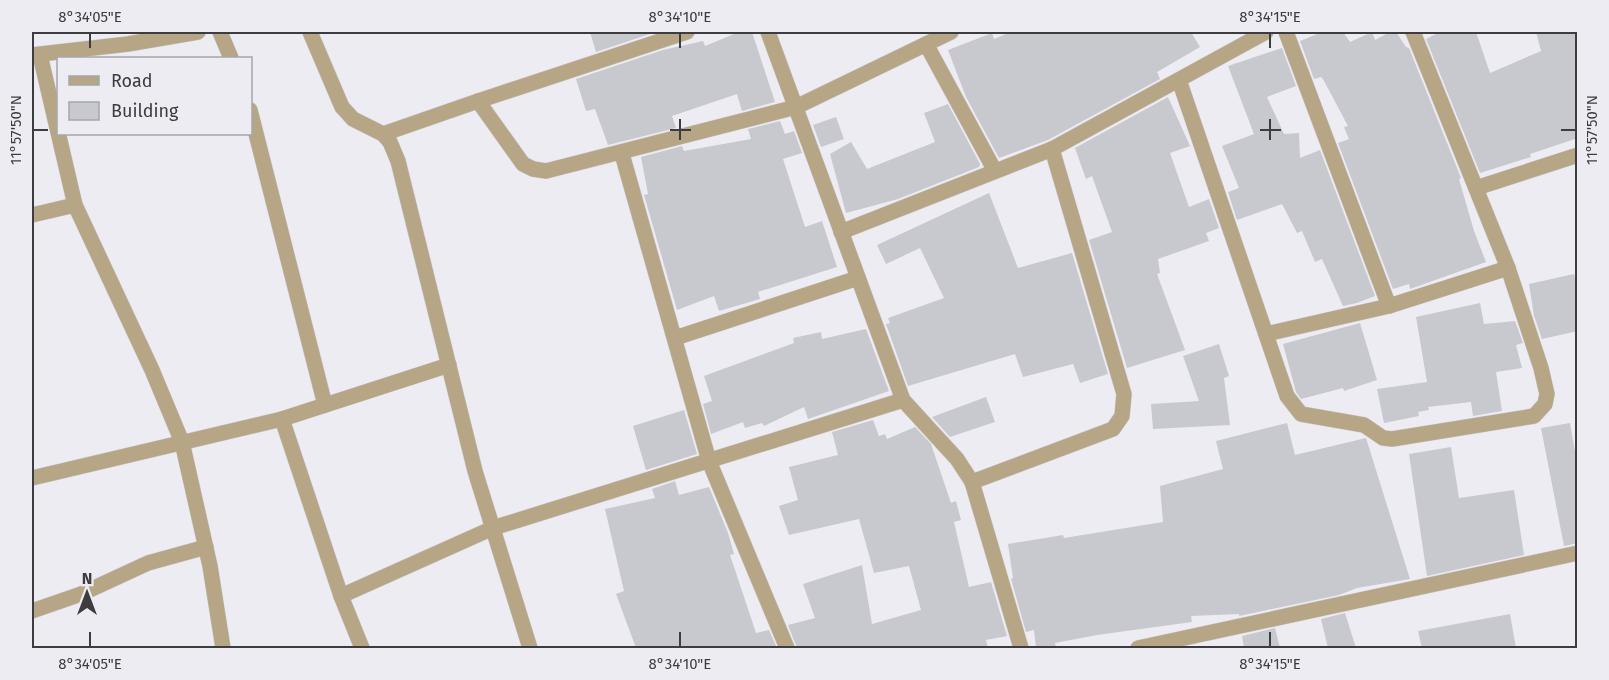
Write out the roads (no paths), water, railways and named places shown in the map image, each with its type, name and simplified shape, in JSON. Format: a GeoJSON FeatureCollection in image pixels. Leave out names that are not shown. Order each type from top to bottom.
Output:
{"type":"FeatureCollection","features":[{"type":"Feature","properties":{"kind":"street"},"geometry":{"type":"LineString","coordinates":[[198,32],[128,45],[35,55],[75,205],[153,370],[182,442],[206,547],[223,648]]}},
{"type":"Feature","properties":{"kind":"street"},"geometry":{"type":"LineString","coordinates":[[220,32],[231,57]]}},
{"type":"Feature","properties":{"kind":"street"},"geometry":{"type":"LineString","coordinates":[[309,32],[342,107],[353,119],[383,134],[390,142],[398,160],[448,365],[493,528],[530,648]]}},
{"type":"Feature","properties":{"kind":"street"},"geometry":{"type":"LineString","coordinates":[[383,134],[687,32]]}},
{"type":"Feature","properties":{"kind":"street"},"geometry":{"type":"LineString","coordinates":[[768,32],[903,400],[957,459],[972,482],[1021,648]]}},
{"type":"Feature","properties":{"kind":"street"},"geometry":{"type":"LineString","coordinates":[[478,101],[523,164],[533,169],[546,171],[622,154],[796,107],[951,32]]}},
{"type":"Feature","properties":{"kind":"street"},"geometry":{"type":"LineString","coordinates":[[841,232],[1052,149],[1266,32]]}},
{"type":"Feature","properties":{"kind":"street"},"geometry":{"type":"LineString","coordinates":[[1286,32],[1389,306]]}},
{"type":"Feature","properties":{"kind":"street"},"geometry":{"type":"LineString","coordinates":[[1179,80],[1287,396],[1301,414],[1364,425],[1383,438],[1392,439],[1534,416],[1545,404],[1546,384],[1508,267],[1413,32]]}},
{"type":"Feature","properties":{"kind":"street"},"geometry":{"type":"LineString","coordinates":[[926,44],[995,171]]}},
{"type":"Feature","properties":{"kind":"street"},"geometry":{"type":"LineString","coordinates":[[252,118],[325,405]]}},
{"type":"Feature","properties":{"kind":"street"},"geometry":{"type":"LineString","coordinates":[[972,482],[1113,429],[1122,416],[1124,394],[1052,149]]}},
{"type":"Feature","properties":{"kind":"street"},"geometry":{"type":"LineString","coordinates":[[622,154],[709,461],[788,648]]}},
{"type":"Feature","properties":{"kind":"street"},"geometry":{"type":"LineString","coordinates":[[1476,188],[1578,154]]}},
{"type":"Feature","properties":{"kind":"street"},"geometry":{"type":"LineString","coordinates":[[32,215],[75,205]]}},
{"type":"Feature","properties":{"kind":"street"},"geometry":{"type":"LineString","coordinates":[[1266,334],[1389,306],[1508,267]]}},
{"type":"Feature","properties":{"kind":"street"},"geometry":{"type":"LineString","coordinates":[[675,338],[858,278]]}},
{"type":"Feature","properties":{"kind":"street"},"geometry":{"type":"LineString","coordinates":[[32,478],[282,418],[448,365]]}},
{"type":"Feature","properties":{"kind":"street"},"geometry":{"type":"LineString","coordinates":[[341,596],[493,528],[903,400]]}},
{"type":"Feature","properties":{"kind":"street"},"geometry":{"type":"LineString","coordinates":[[282,418],[341,596],[362,648]]}},
{"type":"Feature","properties":{"kind":"street"},"geometry":{"type":"LineString","coordinates":[[32,611],[81,594],[148,563],[206,547]]}},
{"type":"Feature","properties":{"kind":"street"},"geometry":{"type":"LineString","coordinates":[[1138,648],[1578,553]]}}]}
